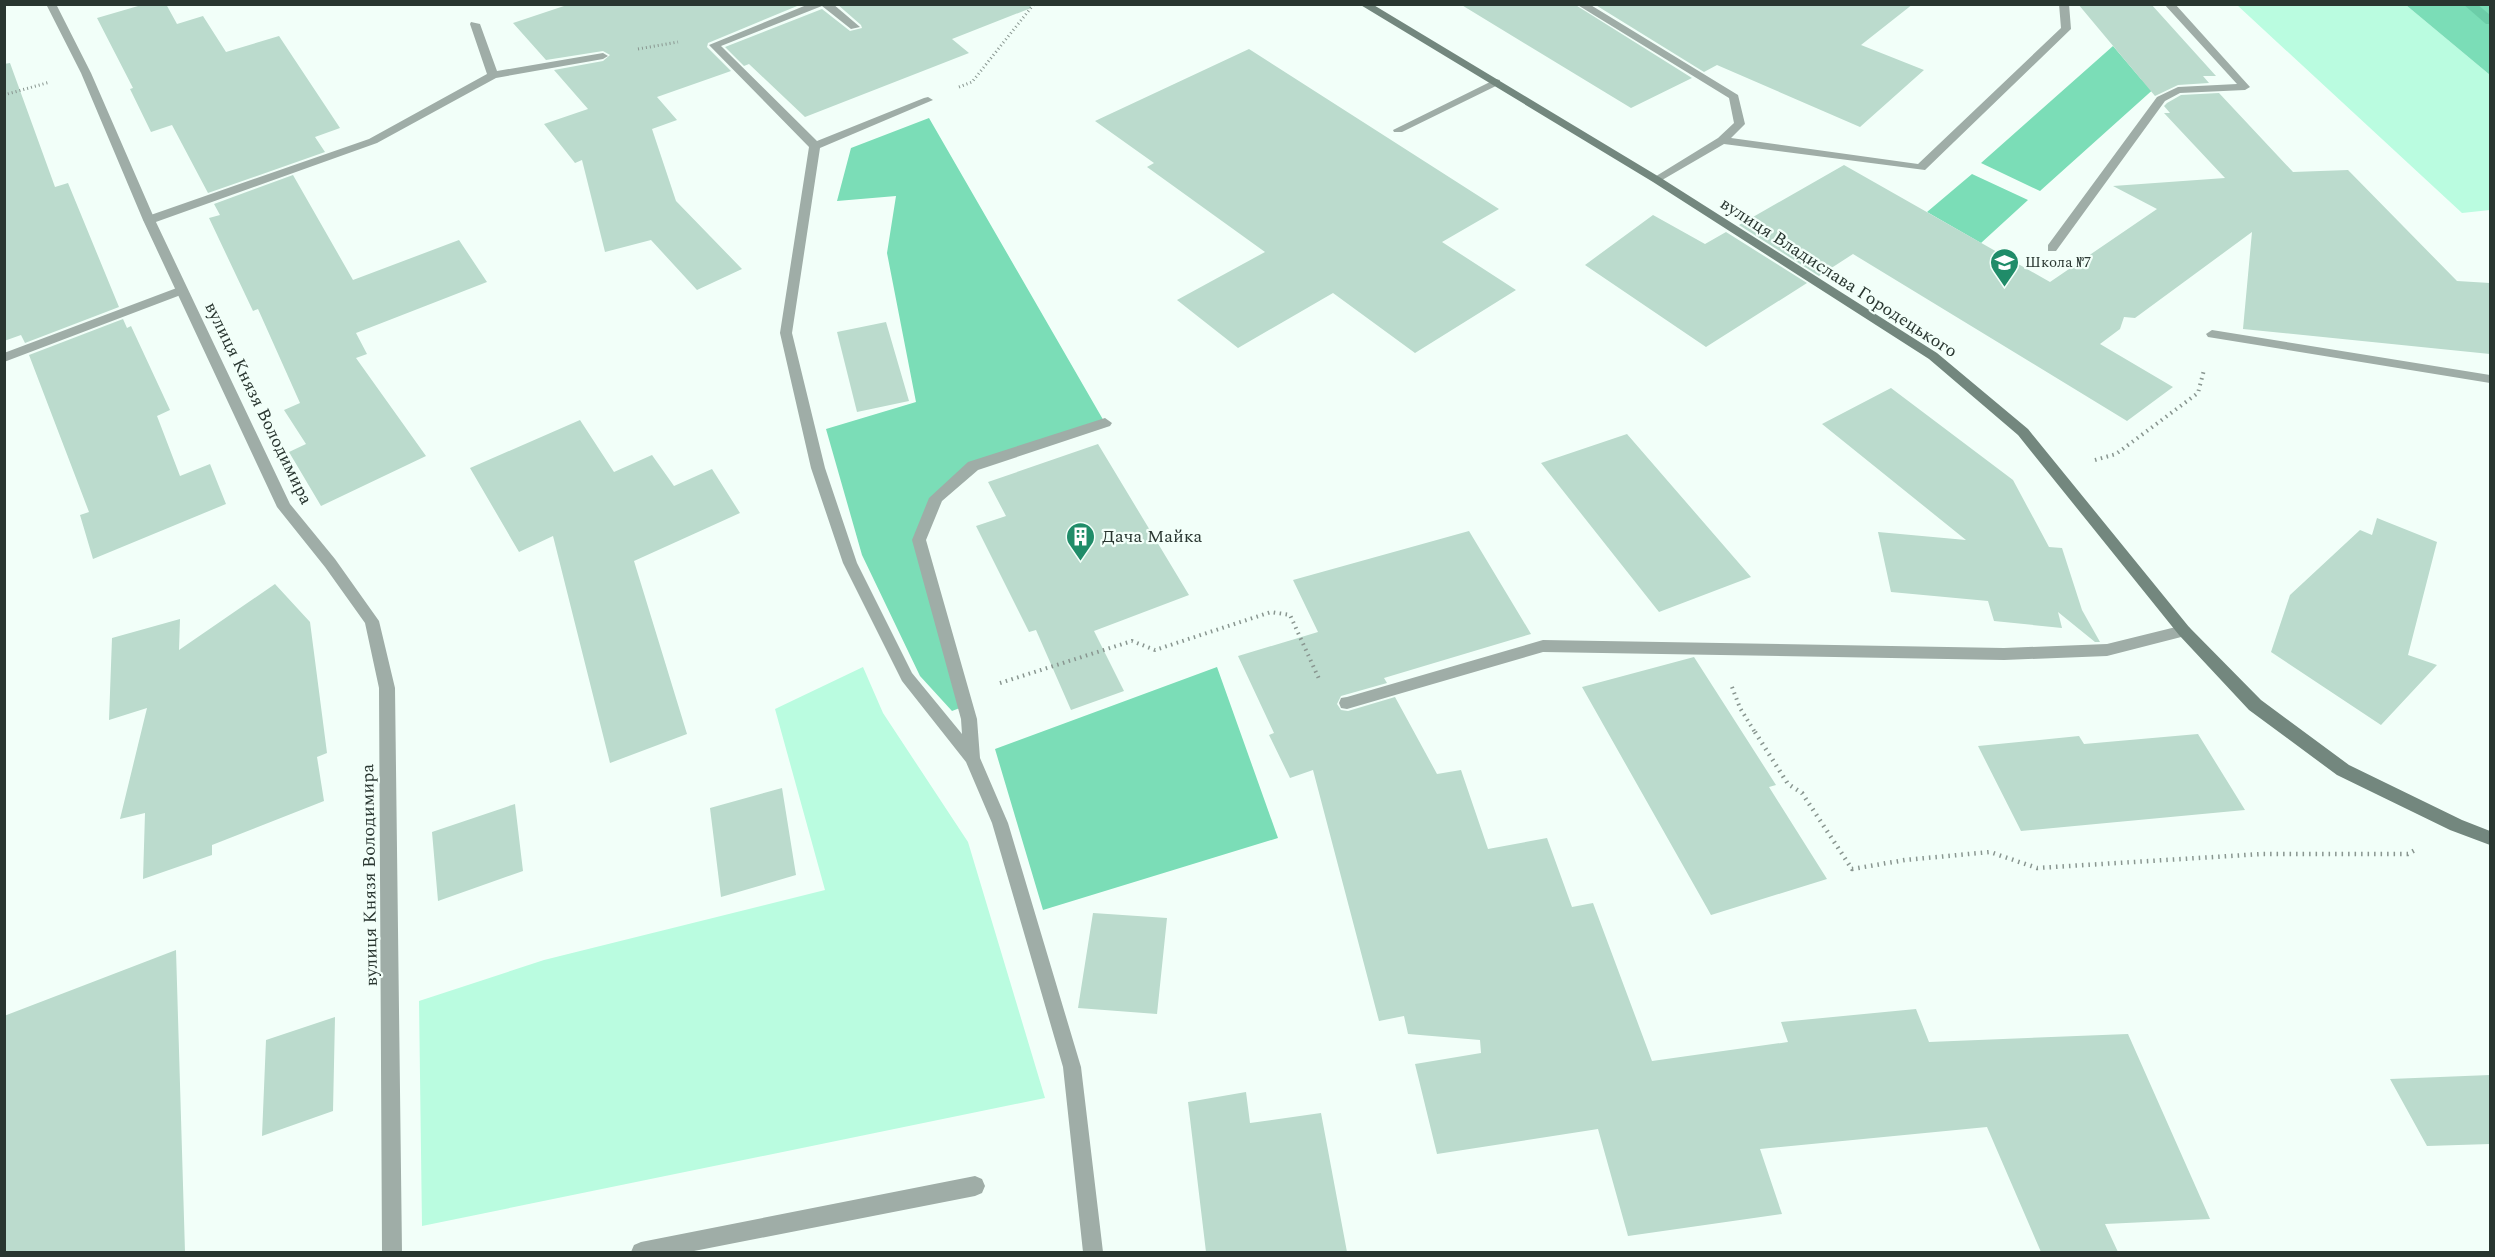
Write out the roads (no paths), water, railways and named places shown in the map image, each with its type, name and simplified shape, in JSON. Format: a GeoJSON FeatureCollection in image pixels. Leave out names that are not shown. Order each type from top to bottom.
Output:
{"type":"FeatureCollection","features":[{"type":"Feature","properties":{"kind":"street","name":"вулиця Князя Володимира"},"geometry":{"type":"LineString","coordinates":[[51,4],[86,73],[149,220],[284,507],[330,562],[372,621],[387,688],[392,1252]]}},
{"type":"Feature","properties":{"kind":"street"},"geometry":{"type":"LineString","coordinates":[[815,146],[714,45],[819,4]]}},
{"type":"Feature","properties":{"kind":"street"},"geometry":{"type":"LineString","coordinates":[[826,4],[855,27]]}},
{"type":"Feature","properties":{"kind":"street","name":"вулиця Владислава Городецького"},"geometry":{"type":"LineString","coordinates":[[1364,4],[1657,180],[1933,356],[2023,432],[2184,631],[2255,705],[2343,770],[2456,825],[2490,838]]}},
{"type":"Feature","properties":{"kind":"street"},"geometry":{"type":"LineString","coordinates":[[1581,4],[1734,97],[1740,124],[1722,140],[1657,180]]}},
{"type":"Feature","properties":{"kind":"street"},"geometry":{"type":"LineString","coordinates":[[1722,140],[1921,168],[2066,29],[2064,4]]}},
{"type":"Feature","properties":{"kind":"street"},"geometry":{"type":"LineString","coordinates":[[2052,248],[2161,99],[2178,90],[2245,87],[2169,4]]}},
{"type":"Feature","properties":{"kind":"street"},"geometry":{"type":"LineString","coordinates":[[474,24],[493,75]]}},
{"type":"Feature","properties":{"kind":"street"},"geometry":{"type":"LineString","coordinates":[[149,220],[373,141],[493,75],[603,56]]}},
{"type":"Feature","properties":{"kind":"street"},"geometry":{"type":"LineString","coordinates":[[1398,130],[1496,82]]}},
{"type":"Feature","properties":{"kind":"street"},"geometry":{"type":"LineString","coordinates":[[815,146],[928,99]]}},
{"type":"Feature","properties":{"kind":"street"},"geometry":{"type":"LineString","coordinates":[[815,146],[786,333],[818,468],[850,563],[907,678],[972,758],[1000,824],[1072,1067],[1093,1252]]}},
{"type":"Feature","properties":{"kind":"street"},"geometry":{"type":"LineString","coordinates":[[4,358],[182,290]]}},
{"type":"Feature","properties":{"kind":"street"},"geometry":{"type":"LineString","coordinates":[[2212,334],[2490,379]]}},
{"type":"Feature","properties":{"kind":"street"},"geometry":{"type":"LineString","coordinates":[[972,758],[969,719],[919,540],[936,498],[973,466],[1105,423]]}},
{"type":"Feature","properties":{"kind":"street"},"geometry":{"type":"LineString","coordinates":[[1347,703],[1543,646],[2004,654],[2107,650],[2184,631]]}},
{"type":"Feature","properties":{"kind":"street"},"geometry":{"type":"LineString","coordinates":[[640,1252],[975,1186]]}},
{"type":"Feature","properties":{"kind":"waterway"},"geometry":{"type":"LineString","coordinates":[[2469,4],[2490,21]]}},
{"type":"Feature","properties":{"kind":"place","name":"Школа №7"},"geometry":{"type":"Point","coordinates":[2004,288]}},
{"type":"Feature","properties":{"kind":"place","name":"Дача Майка"},"geometry":{"type":"Point","coordinates":[1081,562]}}]}
